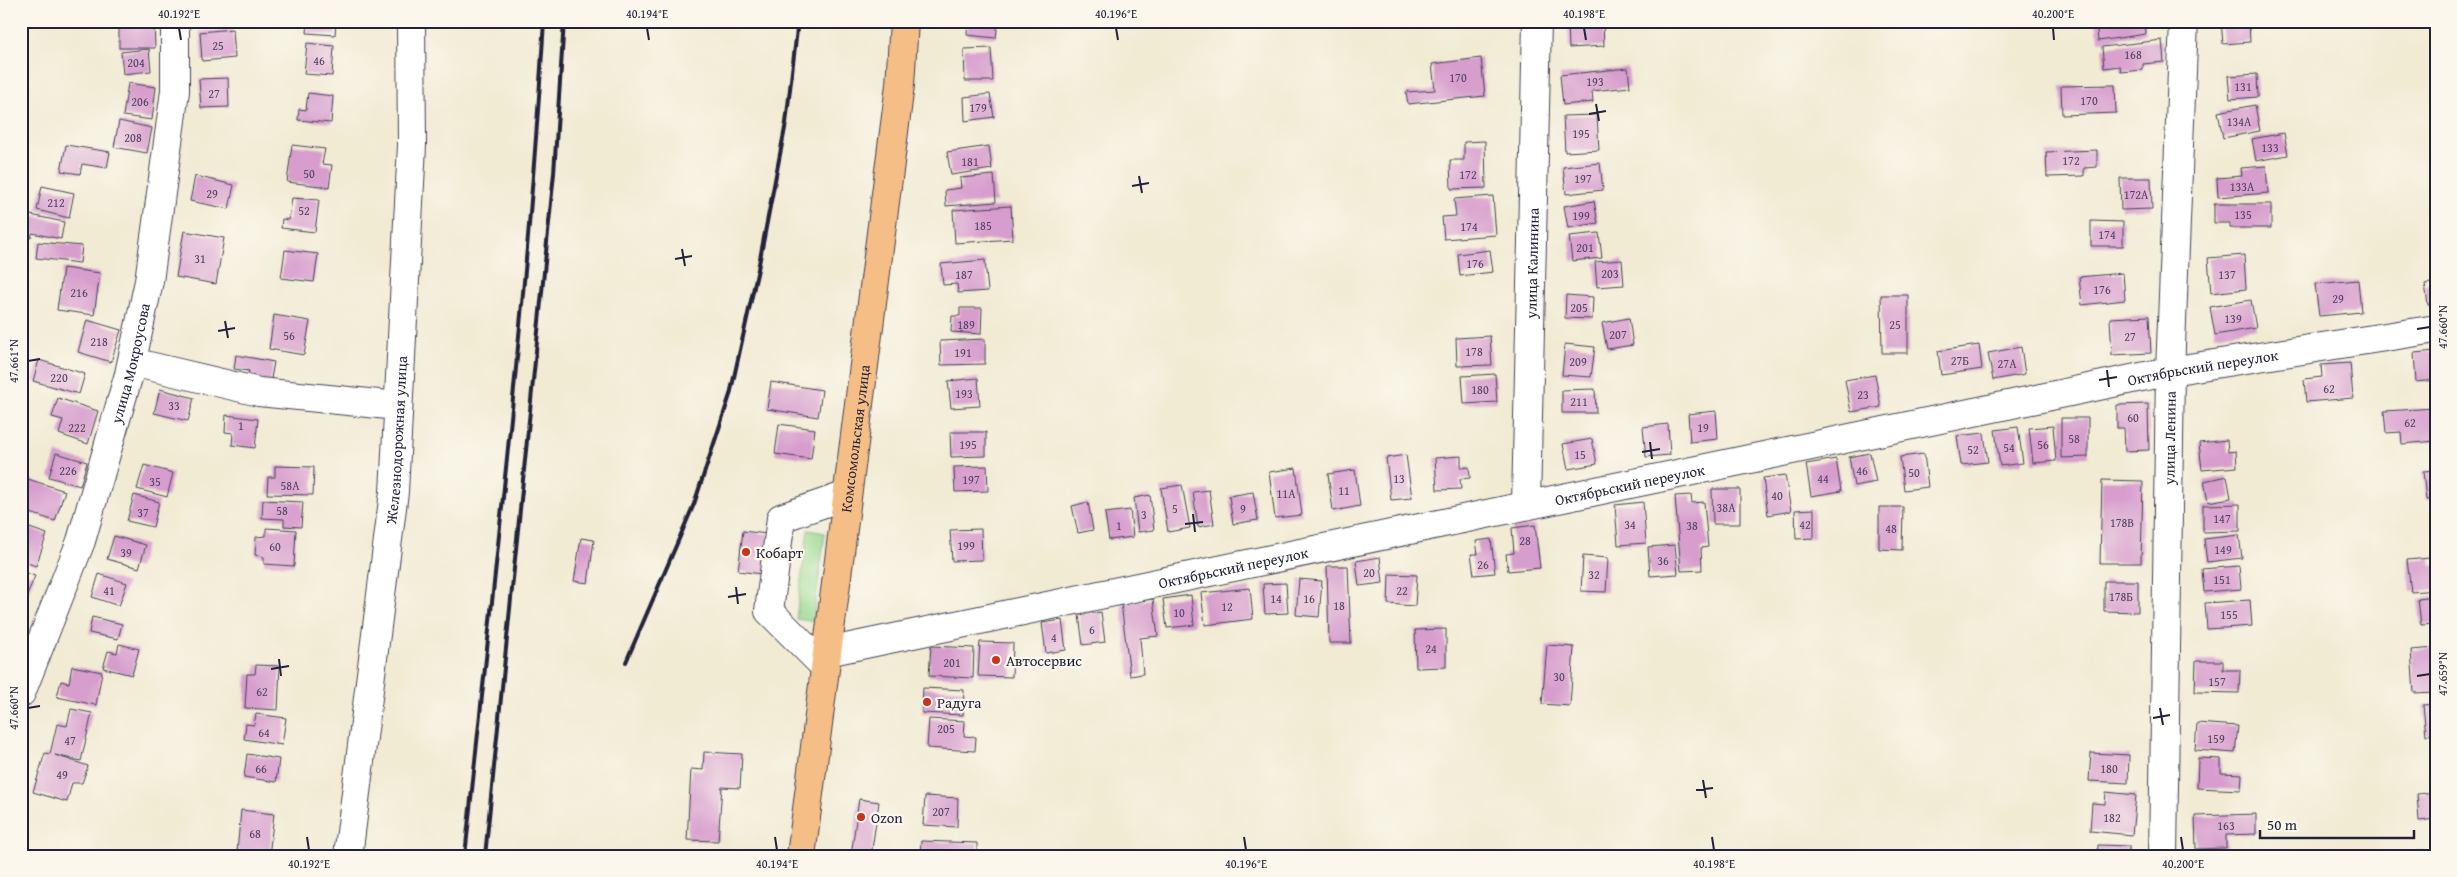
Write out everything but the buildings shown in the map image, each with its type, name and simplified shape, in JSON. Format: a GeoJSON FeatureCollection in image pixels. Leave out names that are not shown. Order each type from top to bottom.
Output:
{"type":"FeatureCollection","features":[{"type":"Feature","properties":{"kind":"main road","name":"Комсомольская улица"},"geometry":{"type":"LineString","coordinates":[[801,856],[900,84],[904,21]]}},
{"type":"Feature","properties":{"kind":"street","name":"улица Мокроусова"},"geometry":{"type":"LineString","coordinates":[[21,693],[81,541],[132,362],[150,281],[175,91],[175,21]]}},
{"type":"Feature","properties":{"kind":"street","name":"Железнодорожная улица"},"geometry":{"type":"LineString","coordinates":[[348,856],[394,492],[412,145],[411,21]]}},
{"type":"Feature","properties":{"kind":"street","name":"улица Калинина"},"geometry":{"type":"LineString","coordinates":[[1526,504],[1537,21]]}},
{"type":"Feature","properties":{"kind":"street","name":"улица Ленина"},"geometry":{"type":"LineString","coordinates":[[2163,856],[2170,371],[2184,21]]}},
{"type":"Feature","properties":{"kind":"street","name":"Октябрьский переулок"},"geometry":{"type":"LineString","coordinates":[[826,659],[1526,504],[2170,371],[2436,329]]}},
{"type":"Feature","properties":{"kind":"street"},"geometry":{"type":"LineString","coordinates":[[132,362],[259,392],[398,406]]}},
{"type":"Feature","properties":{"kind":"street"},"geometry":{"type":"LineString","coordinates":[[826,659],[769,612],[781,518],[847,496]]}},
{"type":"Feature","properties":{"kind":"green space"},"geometry":{"type":"Polygon","coordinates":[[[808,530],[825,533],[813,621],[796,619],[808,530]]]}},
{"type":"Feature","properties":{"kind":"railway"},"geometry":{"type":"LineString","coordinates":[[465,856],[529,230],[544,21]]}},
{"type":"Feature","properties":{"kind":"railway"},"geometry":{"type":"LineString","coordinates":[[485,856],[554,173],[564,21]]}},
{"type":"Feature","properties":{"kind":"railway"},"geometry":{"type":"LineString","coordinates":[[626,662],[694,504],[730,395],[758,269],[786,123],[798,21]]}},
{"type":"Feature","properties":{"kind":"place","name":"Кобарт"},"geometry":{"type":"Point","coordinates":[746,552]}},
{"type":"Feature","properties":{"kind":"place","name":"Автосервис"},"geometry":{"type":"Point","coordinates":[996,660]}},
{"type":"Feature","properties":{"kind":"place","name":"Радуга"},"geometry":{"type":"Point","coordinates":[927,702]}},
{"type":"Feature","properties":{"kind":"place","name":"Ozon"},"geometry":{"type":"Point","coordinates":[861,817]}}]}
